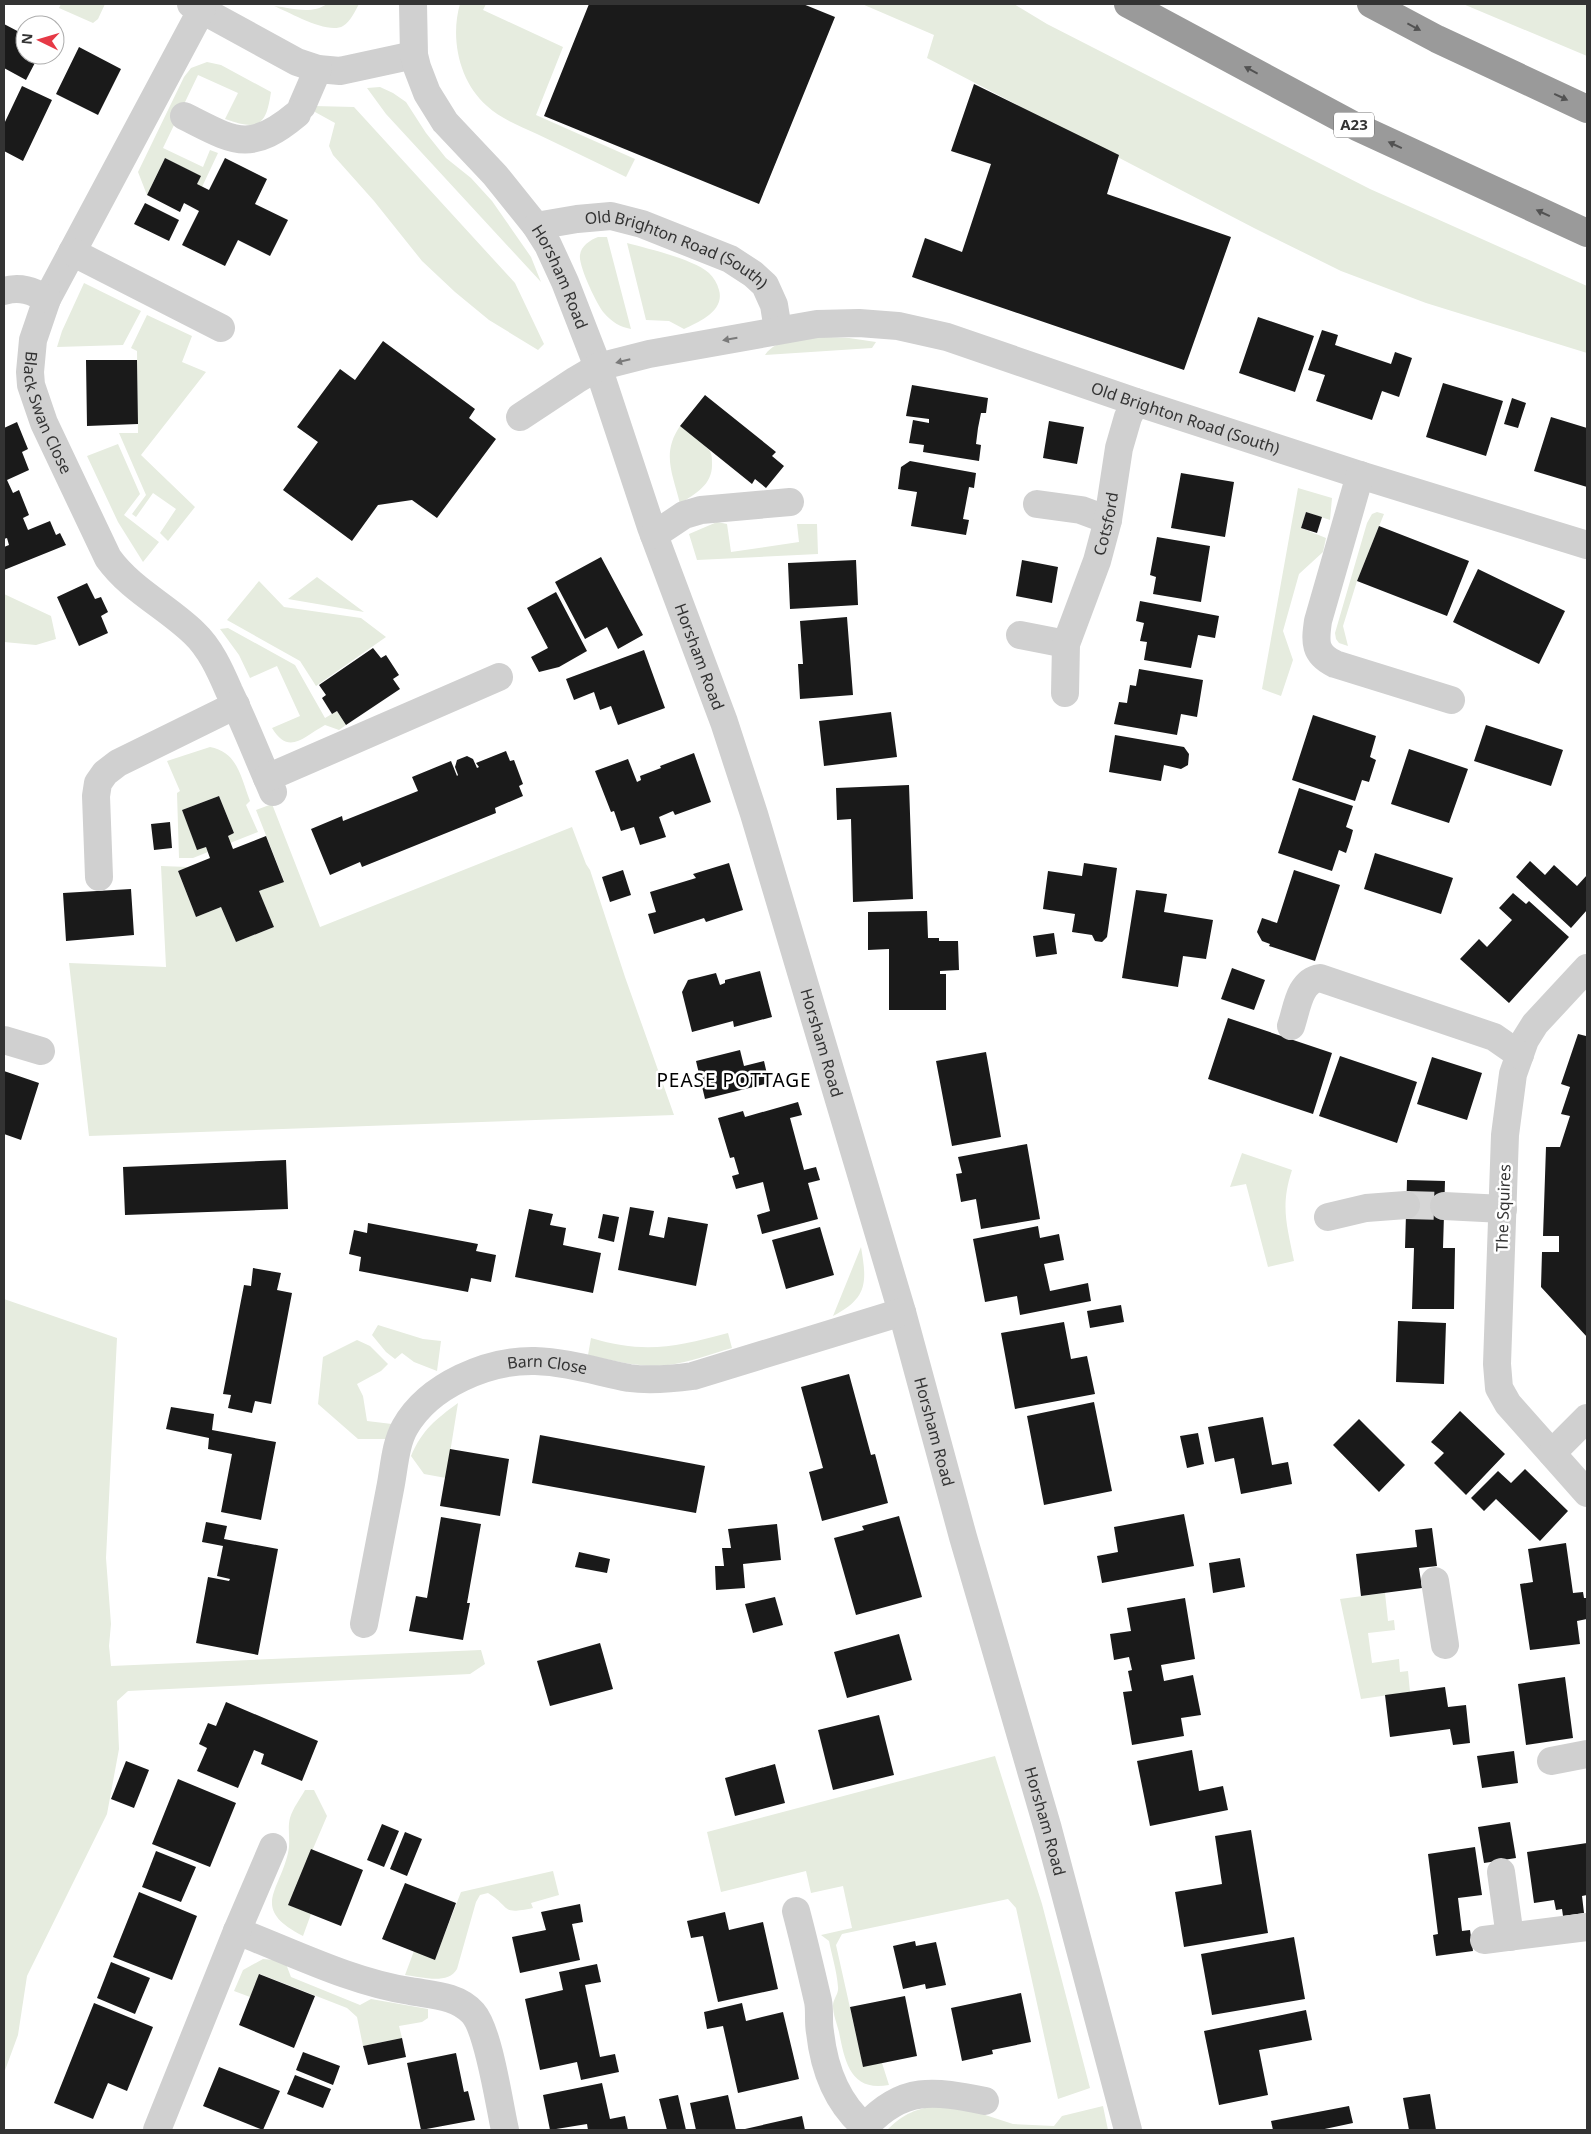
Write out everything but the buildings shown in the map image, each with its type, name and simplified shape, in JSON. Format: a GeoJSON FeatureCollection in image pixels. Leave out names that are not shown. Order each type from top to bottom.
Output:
{"type":"FeatureCollection","features":[{"type":"Feature","properties":{"kind":"highway","name":"A23"},"geometry":{"type":"LineString","coordinates":[[1128,4],[1357,127],[1587,233]]}},
{"type":"Feature","properties":{"kind":"highway"},"geometry":{"type":"LineString","coordinates":[[1371,4],[1437,39],[1587,109]]}},
{"type":"Feature","properties":{"kind":"street","name":"Horsham Road"},"geometry":{"type":"LineString","coordinates":[[414,4],[414,55],[424,86],[440,114],[495,175],[536,226],[562,275],[598,367],[654,535],[724,722],[754,814],[902,1312],[963,1537],[1048,1829],[1128,2130]]}},
{"type":"Feature","properties":{"kind":"street"},"geometry":{"type":"LineString","coordinates":[[197,6],[297,62],[318,69],[340,71],[414,55]]}},
{"type":"Feature","properties":{"kind":"street","name":"Black Swan Close"},"geometry":{"type":"LineString","coordinates":[[197,6],[47,299],[33,340],[30,372],[31,385],[44,423],[108,558],[119,574],[194,633],[216,663],[270,785],[499,677]]}},
{"type":"Feature","properties":{"kind":"street"},"geometry":{"type":"LineString","coordinates":[[184,116],[228,139],[255,139],[269,134],[299,110],[318,69]]}},
{"type":"Feature","properties":{"kind":"street","name":"Old Brighton Road (South)"},"geometry":{"type":"LineString","coordinates":[[536,226],[577,219],[611,216],[642,224],[730,259],[753,274],[765,285],[774,305],[778,330]]}},
{"type":"Feature","properties":{"kind":"street"},"geometry":{"type":"LineString","coordinates":[[72,252],[221,328]]}},
{"type":"Feature","properties":{"kind":"street"},"geometry":{"type":"LineString","coordinates":[[4,291],[28,290],[47,299]]}},
{"type":"Feature","properties":{"kind":"street","name":"Old Brighton Road (South)"},"geometry":{"type":"LineString","coordinates":[[520,417],[598,367],[664,351],[778,330],[835,323],[879,324],[947,337],[1136,402],[1360,475],[1587,545]]}},
{"type":"Feature","properties":{"kind":"street","name":"Cotsford"},"geometry":{"type":"LineString","coordinates":[[1065,693],[1066,644],[1097,561],[1108,520],[1119,448],[1128,417],[1136,402]]}},
{"type":"Feature","properties":{"kind":"street"},"geometry":{"type":"LineString","coordinates":[[1360,475],[1318,621],[1316,639],[1319,651],[1323,657],[1335,664],[1451,700]]}},
{"type":"Feature","properties":{"kind":"street"},"geometry":{"type":"LineString","coordinates":[[654,535],[684,515],[701,510],[790,502]]}},
{"type":"Feature","properties":{"kind":"street"},"geometry":{"type":"LineString","coordinates":[[1037,504],[1081,510],[1108,520]]}},
{"type":"Feature","properties":{"kind":"street"},"geometry":{"type":"LineString","coordinates":[[1020,635],[1066,644]]}},
{"type":"Feature","properties":{"kind":"street"},"geometry":{"type":"LineString","coordinates":[[99,877],[96,796],[98,783],[104,772],[176,733],[236,705]]}},
{"type":"Feature","properties":{"kind":"street","name":"The Squires"},"geometry":{"type":"LineString","coordinates":[[1587,968],[1535,1024],[1525,1040],[1513,1074],[1507,1114],[1497,1364],[1499,1388],[1508,1404],[1587,1493]]}},
{"type":"Feature","properties":{"kind":"street"},"geometry":{"type":"LineString","coordinates":[[1291,1026],[1304,986],[1311,980],[1320,978],[1494,1037],[1520,1055]]}},
{"type":"Feature","properties":{"kind":"street"},"geometry":{"type":"LineString","coordinates":[[4,1040],[41,1051]]}},
{"type":"Feature","properties":{"kind":"street"},"geometry":{"type":"LineString","coordinates":[[1328,1217],[1366,1208],[1406,1205]]}},
{"type":"Feature","properties":{"kind":"street"},"geometry":{"type":"LineString","coordinates":[[1444,1206],[1503,1209]]}},
{"type":"Feature","properties":{"kind":"street","name":"Barn Close"},"geometry":{"type":"LineString","coordinates":[[364,1624],[396,1460],[404,1429],[415,1412],[431,1396],[449,1385],[513,1362],[535,1361],[556,1363],[630,1378],[657,1380],[693,1376],[902,1312]]}},
{"type":"Feature","properties":{"kind":"street"},"geometry":{"type":"LineString","coordinates":[[1552,1453],[1587,1418]]}},
{"type":"Feature","properties":{"kind":"street"},"geometry":{"type":"LineString","coordinates":[[1435,1582],[1445,1645]]}},
{"type":"Feature","properties":{"kind":"street"},"geometry":{"type":"LineString","coordinates":[[1551,1761],[1587,1754]]}},
{"type":"Feature","properties":{"kind":"street"},"geometry":{"type":"LineString","coordinates":[[157,2130],[273,1846]]}},
{"type":"Feature","properties":{"kind":"street"},"geometry":{"type":"LineString","coordinates":[[1501,1872],[1497,1938],[1587,1927]]}},
{"type":"Feature","properties":{"kind":"street"},"geometry":{"type":"LineString","coordinates":[[796,1911],[819,2004],[820,2033],[829,2075],[843,2104],[864,2129],[878,2114],[892,2104],[917,2094],[936,2092],[985,2101]]}},
{"type":"Feature","properties":{"kind":"street"},"geometry":{"type":"LineString","coordinates":[[237,1931],[368,1981],[449,1998],[472,2012],[479,2021],[484,2036],[505,2130]]}},
{"type":"Feature","properties":{"kind":"shaded area"},"geometry":{"type":"Polygon","coordinates":[[[61,4],[105,4],[98,19],[93,23],[59,8],[61,4]]]}},
{"type":"Feature","properties":{"kind":"shaded area"},"geometry":{"type":"Polygon","coordinates":[[[327,4],[359,4],[348,21],[343,26],[336,28],[319,25],[274,6],[308,10],[327,4]]]}},
{"type":"Feature","properties":{"kind":"shaded area"},"geometry":{"type":"Polygon","coordinates":[[[460,4],[486,4],[483,10],[563,47],[536,115],[635,159],[626,177],[504,118],[492,111],[477,96],[459,59],[456,31],[460,4]]]}},
{"type":"Feature","properties":{"kind":"shaded area"},"geometry":{"type":"Polygon","coordinates":[[[862,4],[1014,4],[1047,24],[1370,189],[1587,286],[1587,353],[1426,303],[1341,271],[1254,228],[927,58],[934,35],[862,4]]]}},
{"type":"Feature","properties":{"kind":"shaded area"},"geometry":{"type":"Polygon","coordinates":[[[1463,4],[1587,4],[1587,56],[1463,4]]]}},
{"type":"Feature","properties":{"kind":"shaded area"},"geometry":{"type":"Polygon","coordinates":[[[207,62],[221,65],[271,92],[263,119],[259,123],[246,125],[225,119],[238,93],[198,75],[163,148],[203,167],[210,150],[218,153],[202,187],[197,184],[200,176],[165,158],[147,195],[138,172],[184,77],[191,68],[207,62]]]}},
{"type":"Feature","properties":{"kind":"shaded area"},"geometry":{"type":"Polygon","coordinates":[[[380,87],[406,102],[426,133],[446,158],[471,178],[492,201],[531,257],[541,282],[386,114],[367,88],[380,87]]]}},
{"type":"Feature","properties":{"kind":"shaded area"},"geometry":{"type":"Polygon","coordinates":[[[314,106],[354,107],[515,283],[544,344],[538,350],[489,320],[422,261],[374,201],[333,155],[329,146],[335,123],[315,112],[314,106]]]}},
{"type":"Feature","properties":{"kind":"shaded area"},"geometry":{"type":"Polygon","coordinates":[[[598,237],[607,237],[631,329],[616,324],[604,313],[585,276],[580,260],[582,249],[586,244],[598,237]]]}},
{"type":"Feature","properties":{"kind":"shaded area"},"geometry":{"type":"Polygon","coordinates":[[[627,243],[693,263],[709,273],[719,290],[720,297],[715,310],[684,329],[669,321],[646,320],[627,243]]]}},
{"type":"Feature","properties":{"kind":"shaded area"},"geometry":{"type":"Polygon","coordinates":[[[84,283],[141,311],[123,345],[57,347],[62,331],[84,283]]]}},
{"type":"Feature","properties":{"kind":"shaded area"},"geometry":{"type":"Polygon","coordinates":[[[147,315],[192,336],[182,362],[206,372],[141,455],[195,507],[168,541],[160,533],[176,509],[153,493],[136,517],[132,514],[146,495],[119,433],[138,433],[137,351],[131,348],[147,315]]]}},
{"type":"Feature","properties":{"kind":"shaded area"},"geometry":{"type":"Polygon","coordinates":[[[824,337],[876,342],[872,348],[765,355],[770,349],[784,342],[824,337]]]}},
{"type":"Feature","properties":{"kind":"shaded area"},"geometry":{"type":"Polygon","coordinates":[[[680,426],[709,450],[712,455],[712,471],[707,483],[680,504],[672,474],[670,455],[674,436],[680,426]]]}},
{"type":"Feature","properties":{"kind":"shaded area"},"geometry":{"type":"Polygon","coordinates":[[[118,444],[140,494],[124,515],[159,542],[143,562],[118,522],[87,456],[118,444]]]}},
{"type":"Feature","properties":{"kind":"shaded area"},"geometry":{"type":"Polygon","coordinates":[[[1298,488],[1332,498],[1330,520],[1306,512],[1301,528],[1326,538],[1323,552],[1299,574],[1283,631],[1293,660],[1281,696],[1262,689],[1298,488]]]}},
{"type":"Feature","properties":{"kind":"shaded area"},"geometry":{"type":"Polygon","coordinates":[[[1377,512],[1384,514],[1357,581],[1343,626],[1348,646],[1339,643],[1335,633],[1367,523],[1372,514],[1377,512]]]}},
{"type":"Feature","properties":{"kind":"shaded area"},"geometry":{"type":"Polygon","coordinates":[[[717,522],[727,524],[731,552],[799,542],[797,524],[817,524],[818,554],[697,560],[689,534],[717,522]]]}},
{"type":"Feature","properties":{"kind":"shaded area"},"geometry":{"type":"Polygon","coordinates":[[[317,577],[364,612],[288,599],[317,577]]]}},
{"type":"Feature","properties":{"kind":"shaded area"},"geometry":{"type":"Polygon","coordinates":[[[259,581],[284,607],[361,618],[386,637],[316,686],[300,661],[227,620],[259,581]]]}},
{"type":"Feature","properties":{"kind":"shaded area"},"geometry":{"type":"Polygon","coordinates":[[[4,594],[51,616],[56,639],[36,645],[4,642],[4,594]]]}},
{"type":"Feature","properties":{"kind":"shaded area"},"geometry":{"type":"Polygon","coordinates":[[[228,628],[295,665],[325,718],[337,711],[346,725],[339,730],[325,725],[303,739],[290,743],[284,741],[272,728],[300,716],[277,666],[250,678],[239,655],[220,629],[228,628]]]}},
{"type":"Feature","properties":{"kind":"shaded area"},"geometry":{"type":"Polygon","coordinates":[[[210,747],[227,754],[237,767],[250,801],[246,805],[258,832],[230,843],[228,836],[234,833],[219,796],[182,810],[197,849],[206,847],[208,852],[193,858],[179,858],[177,793],[180,791],[167,761],[210,747]]]}},
{"type":"Feature","properties":{"kind":"shaded area"},"geometry":{"type":"Polygon","coordinates":[[[272,804],[320,927],[572,827],[590,870],[625,977],[674,1115],[89,1136],[69,963],[166,967],[161,866],[188,867],[178,871],[196,917],[221,907],[236,942],[274,927],[259,891],[284,881],[256,810],[272,804]]]}},
{"type":"Feature","properties":{"kind":"shaded area"},"geometry":{"type":"Polygon","coordinates":[[[1242,1153],[1292,1170],[1286,1194],[1286,1216],[1294,1261],[1268,1267],[1246,1184],[1230,1187],[1242,1153]]]}},
{"type":"Feature","properties":{"kind":"shaded area"},"geometry":{"type":"Polygon","coordinates":[[[861,1247],[864,1270],[862,1288],[853,1303],[833,1316],[861,1247]]]}},
{"type":"Feature","properties":{"kind":"shaded area"},"geometry":{"type":"Polygon","coordinates":[[[4,1299],[117,1338],[106,1558],[111,1624],[109,1646],[111,1666],[481,1650],[485,1664],[470,1674],[128,1691],[117,1701],[119,1749],[107,1814],[27,1976],[18,2035],[4,2073],[4,1299]]]}},
{"type":"Feature","properties":{"kind":"shaded area"},"geometry":{"type":"Polygon","coordinates":[[[378,1325],[423,1339],[441,1341],[437,1371],[414,1362],[402,1353],[395,1359],[386,1352],[372,1335],[378,1325]]]}},
{"type":"Feature","properties":{"kind":"shaded area"},"geometry":{"type":"Polygon","coordinates":[[[728,1333],[732,1348],[668,1365],[638,1365],[588,1355],[591,1338],[628,1346],[660,1347],[692,1342],[728,1333]]]}},
{"type":"Feature","properties":{"kind":"shaded area"},"geometry":{"type":"Polygon","coordinates":[[[357,1340],[370,1346],[388,1364],[381,1371],[357,1384],[363,1396],[367,1421],[392,1424],[387,1439],[358,1439],[318,1404],[323,1357],[357,1340]]]}},
{"type":"Feature","properties":{"kind":"shaded area"},"geometry":{"type":"Polygon","coordinates":[[[458,1403],[446,1478],[424,1474],[411,1456],[415,1447],[430,1426],[458,1403]]]}},
{"type":"Feature","properties":{"kind":"shaded area"},"geometry":{"type":"Polygon","coordinates":[[[1385,1593],[1388,1621],[1394,1620],[1395,1630],[1368,1633],[1372,1663],[1399,1659],[1400,1672],[1408,1671],[1410,1692],[1361,1699],[1340,1599],[1385,1593]]]}},
{"type":"Feature","properties":{"kind":"shaded area"},"geometry":{"type":"Polygon","coordinates":[[[995,1756],[1042,1904],[1090,2088],[1058,2099],[1016,1908],[1008,1899],[842,1934],[836,1945],[863,2066],[882,2063],[889,2085],[876,2086],[866,2084],[852,2073],[847,2064],[833,2009],[833,2003],[838,1990],[836,1970],[829,1941],[821,1935],[852,1928],[843,1886],[811,1893],[806,1871],[721,1892],[707,1832],[995,1756]]]}},
{"type":"Feature","properties":{"kind":"shaded area"},"geometry":{"type":"Polygon","coordinates":[[[305,1790],[314,1790],[327,1816],[289,1905],[311,1914],[303,1936],[277,1917],[272,1899],[288,1853],[290,1818],[305,1790]]]}},
{"type":"Feature","properties":{"kind":"shaded area"},"geometry":{"type":"Polygon","coordinates":[[[553,1871],[559,1895],[531,1903],[533,1908],[515,1911],[507,1909],[488,1893],[480,1895],[476,1902],[457,1969],[453,1974],[434,1979],[405,1975],[414,1951],[435,1959],[461,1892],[553,1871]]]}},
{"type":"Feature","properties":{"kind":"shaded area"},"geometry":{"type":"Polygon","coordinates":[[[263,1959],[275,1960],[286,1964],[291,1977],[360,2005],[371,1999],[428,2009],[428,2018],[422,2022],[399,2026],[402,2038],[363,2046],[357,2017],[347,2008],[260,1974],[250,1997],[234,1991],[243,1970],[263,1959]]]}},
{"type":"Feature","properties":{"kind":"shaded area"},"geometry":{"type":"Polygon","coordinates":[[[939,2105],[976,2112],[1013,2124],[1054,2126],[1062,2116],[1103,2106],[1108,2130],[887,2130],[899,2119],[911,2113],[939,2105]]]}},
{"type":"Feature","properties":{"kind":"tunnel"},"geometry":{"type":"LineString","coordinates":[[1406,1205],[1444,1206]]}},
{"type":"Feature","properties":{"kind":"district","name":"PEASE POTTAGE"},"geometry":{"type":"Point","coordinates":[734,1080]}}]}
